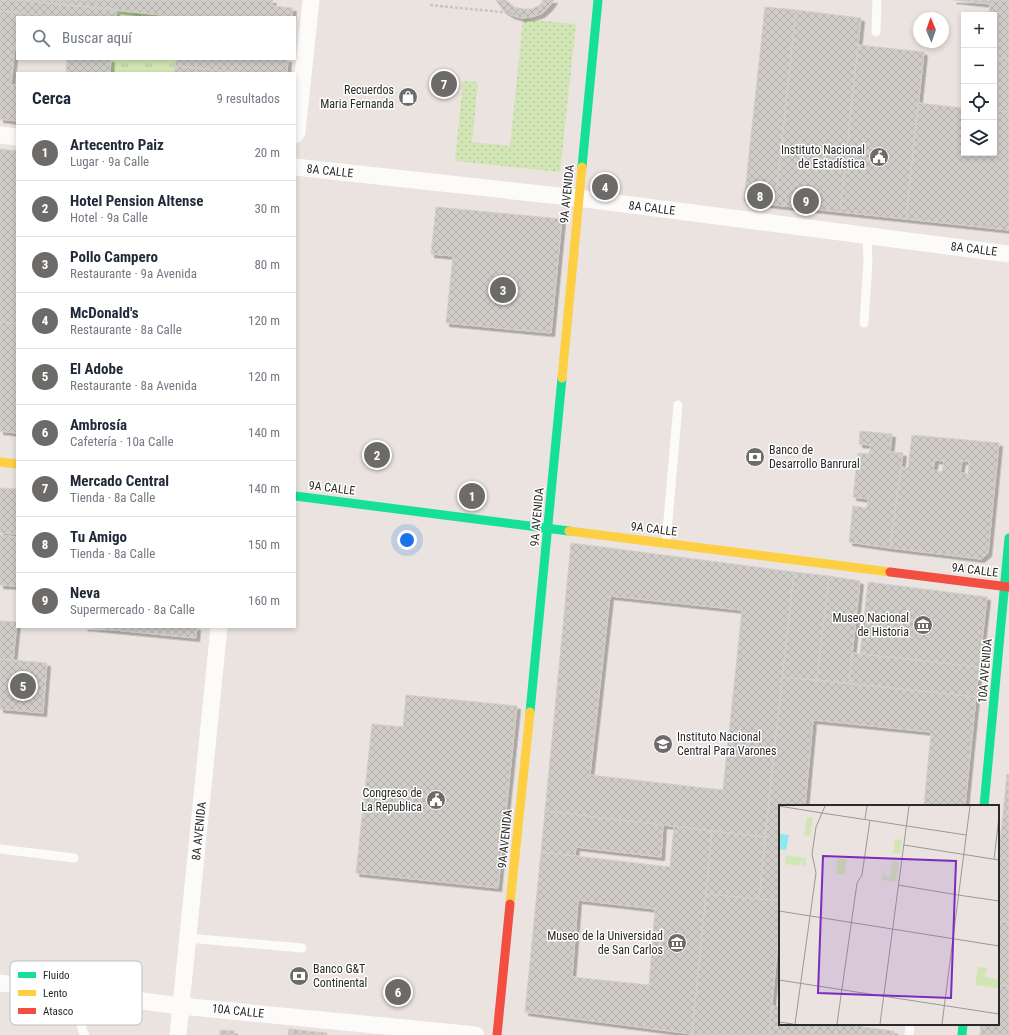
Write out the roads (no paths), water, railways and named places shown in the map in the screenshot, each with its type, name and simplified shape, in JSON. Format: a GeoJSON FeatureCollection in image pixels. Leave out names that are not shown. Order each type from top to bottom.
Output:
{"type":"FeatureCollection","features":[{"type":"Feature","properties":{"kind":"street"},"geometry":{"type":"LineString","coordinates":[[296,134],[312,0]]}},
{"type":"Feature","properties":{"kind":"street","name":"9A AVENIDA"},"geometry":{"type":"LineString","coordinates":[[497,1035],[549,527],[578,198],[598,0]]}},
{"type":"Feature","properties":{"kind":"street"},"geometry":{"type":"LineString","coordinates":[[0,135],[16,137]]}},
{"type":"Feature","properties":{"kind":"street","name":"8A CALLE"},"geometry":{"type":"LineString","coordinates":[[296,167],[578,198],[1009,254]]}},
{"type":"Feature","properties":{"kind":"street"},"geometry":{"type":"LineString","coordinates":[[0,462],[16,464]]}},
{"type":"Feature","properties":{"kind":"street","name":"9A CALLE"},"geometry":{"type":"LineString","coordinates":[[296,496],[1007,586]]}},
{"type":"Feature","properties":{"kind":"street","name":"10A AVENIDA"},"geometry":{"type":"LineString","coordinates":[[984,805],[1007,586],[1009,538]]}},
{"type":"Feature","properties":{"kind":"street","name":"8A AVENIDA"},"geometry":{"type":"LineString","coordinates":[[178,1035],[219,628]]}},
{"type":"Feature","properties":{"kind":"street","name":"10A CALLE"},"geometry":{"type":"LineString","coordinates":[[0,983],[10,984]]}},
{"type":"Feature","properties":{"kind":"street","name":"10A CALLE"},"geometry":{"type":"LineString","coordinates":[[142,1001],[476,1035]]}},
{"type":"Feature","properties":{"kind":"street"},"geometry":{"type":"LineString","coordinates":[[962,1035],[963,1025]]}},
{"type":"Feature","properties":{"kind":"lane"},"geometry":{"type":"LineString","coordinates":[[876,32],[877,0]]}},
{"type":"Feature","properties":{"kind":"lane"},"geometry":{"type":"LineString","coordinates":[[864,323],[868,262],[867,235]]}},
{"type":"Feature","properties":{"kind":"lane"},"geometry":{"type":"LineString","coordinates":[[666,543],[678,405]]}},
{"type":"Feature","properties":{"kind":"lane"},"geometry":{"type":"LineString","coordinates":[[0,849],[74,858]]}},
{"type":"Feature","properties":{"kind":"lane"},"geometry":{"type":"LineString","coordinates":[[188,938],[302,948]]}},
{"type":"Feature","properties":{"kind":"lane"},"geometry":{"type":"LineString","coordinates":[[82,1025],[83,1033],[85,1035]]}},
{"type":"Feature","properties":{"kind":"lane"},"geometry":{"type":"LineString","coordinates":[[909,1035],[910,1025]]}},
{"type":"Feature","properties":{"kind":"place","name":"Mercado Central"},"geometry":{"type":"Point","coordinates":[444,84]}},
{"type":"Feature","properties":{"kind":"place","name":"Recuerdos Maria Fernanda"},"geometry":{"type":"Point","coordinates":[408,97]}},
{"type":"Feature","properties":{"kind":"place","name":"Instituto Nacional de Estadística"},"geometry":{"type":"Point","coordinates":[879,157]}},
{"type":"Feature","properties":{"kind":"place","name":"McDonald's"},"geometry":{"type":"Point","coordinates":[605,187]}},
{"type":"Feature","properties":{"kind":"place","name":"Tu Amigo"},"geometry":{"type":"Point","coordinates":[760,196]}},
{"type":"Feature","properties":{"kind":"place","name":"Neva"},"geometry":{"type":"Point","coordinates":[806,201]}},
{"type":"Feature","properties":{"kind":"place","name":"Pollo Campero"},"geometry":{"type":"Point","coordinates":[503,290]}},
{"type":"Feature","properties":{"kind":"place","name":"Hotel Pension Altense"},"geometry":{"type":"Point","coordinates":[377,455]}},
{"type":"Feature","properties":{"kind":"place","name":"Banco de Desarrollo Banrural"},"geometry":{"type":"Point","coordinates":[755,457]}},
{"type":"Feature","properties":{"kind":"place","name":"Artecentro Paiz"},"geometry":{"type":"Point","coordinates":[472,496]}},
{"type":"Feature","properties":{"kind":"place","name":"Museo Nacional de Historia"},"geometry":{"type":"Point","coordinates":[923,625]}},
{"type":"Feature","properties":{"kind":"place","name":"El Adobe"},"geometry":{"type":"Point","coordinates":[23,686]}},
{"type":"Feature","properties":{"kind":"place","name":"Instituto Nacional Central Para Varones"},"geometry":{"type":"Point","coordinates":[663,744]}},
{"type":"Feature","properties":{"kind":"place","name":"Congreso de La Republica"},"geometry":{"type":"Point","coordinates":[436,800]}},
{"type":"Feature","properties":{"kind":"place","name":"Museo de la Universidad de San Carlos"},"geometry":{"type":"Point","coordinates":[677,943]}},
{"type":"Feature","properties":{"kind":"place","name":"Banco G&T Continental"},"geometry":{"type":"Point","coordinates":[299,976]}},
{"type":"Feature","properties":{"kind":"place","name":"Ambrosía"},"geometry":{"type":"Point","coordinates":[398,992]}}]}
